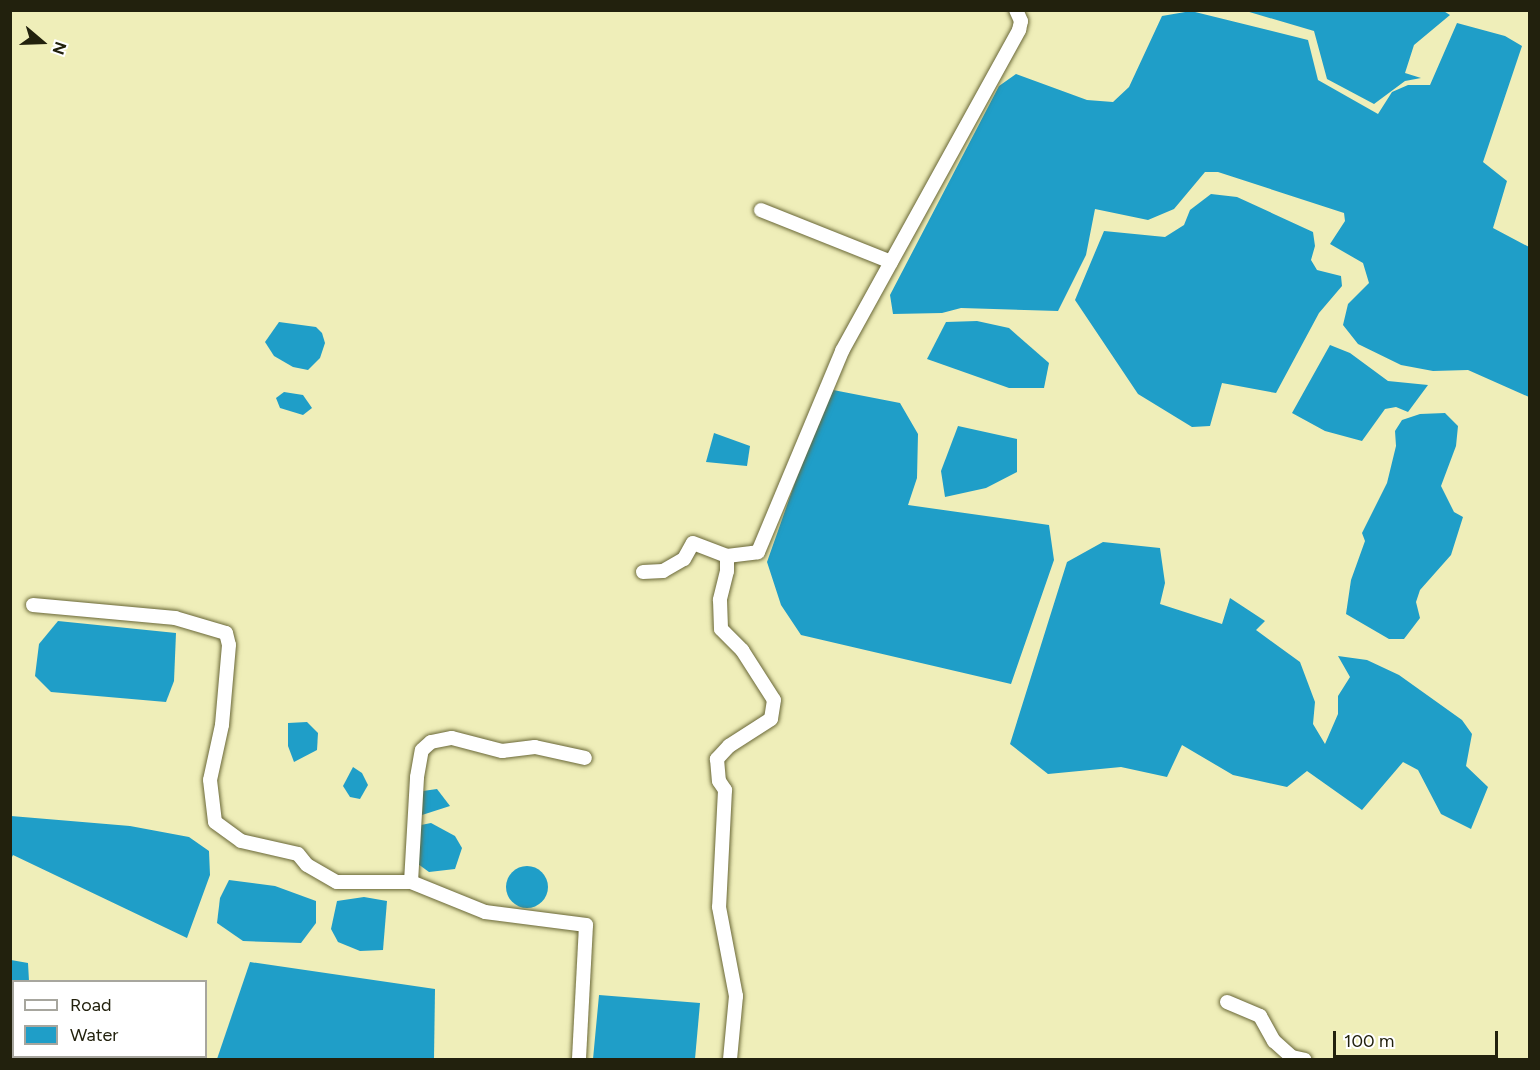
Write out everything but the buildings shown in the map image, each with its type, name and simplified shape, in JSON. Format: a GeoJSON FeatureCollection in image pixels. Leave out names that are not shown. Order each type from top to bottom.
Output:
{"type":"FeatureCollection","features":[{"type":"Feature","properties":{"kind":"street"},"geometry":{"type":"LineString","coordinates":[[644,572],[663,572],[684,559],[693,543],[727,556],[756,553],[760,549],[838,361],[1019,30],[1021,21],[1016,10]]}},
{"type":"Feature","properties":{"kind":"street"},"geometry":{"type":"LineString","coordinates":[[761,210],[891,262]]}},
{"type":"Feature","properties":{"kind":"street"},"geometry":{"type":"LineString","coordinates":[[727,556],[728,571],[720,600],[721,629],[742,650],[774,700],[771,719],[729,746],[717,759],[720,781],[725,790],[719,907],[736,996],[730,1059]]}},
{"type":"Feature","properties":{"kind":"street"},"geometry":{"type":"LineString","coordinates":[[33,605],[175,618],[226,633],[230,645],[222,725],[210,780],[214,822],[252,846],[298,854],[307,865],[337,882],[411,882],[485,912],[586,925],[579,1059]]}},
{"type":"Feature","properties":{"kind":"street"},"geometry":{"type":"LineString","coordinates":[[411,882],[417,777],[422,750],[430,742],[452,738],[502,751],[535,747],[585,758]]}},
{"type":"Feature","properties":{"kind":"street"},"geometry":{"type":"LineString","coordinates":[[1227,1002],[1260,1017],[1274,1041],[1292,1057],[1305,1059]]}},
{"type":"Feature","properties":{"kind":"water"},"geometry":{"type":"Polygon","coordinates":[[[1442,10],[1450,15],[1414,45],[1405,73],[1421,78],[1405,81],[1374,104],[1327,79],[1314,31],[1246,11],[1442,10]]]}},
{"type":"Feature","properties":{"kind":"water"},"geometry":{"type":"Polygon","coordinates":[[[1191,11],[1308,40],[1318,80],[1378,114],[1392,92],[1408,85],[1430,85],[1457,23],[1505,36],[1522,46],[1483,162],[1507,181],[1493,228],[1529,247],[1529,397],[1468,370],[1433,371],[1401,365],[1358,344],[1343,325],[1348,304],[1369,283],[1363,263],[1330,244],[1345,221],[1344,213],[1218,172],[1205,172],[1174,209],[1148,220],[1095,209],[1086,255],[1058,311],[961,308],[942,313],[893,314],[890,295],[999,86],[1016,74],[1087,100],[1113,102],[1129,87],[1162,16],[1191,11]]]}},
{"type":"Feature","properties":{"kind":"water"},"geometry":{"type":"Polygon","coordinates":[[[1211,194],[1237,197],[1313,232],[1315,246],[1311,260],[1317,270],[1341,276],[1342,286],[1319,313],[1276,393],[1222,383],[1210,426],[1192,427],[1138,394],[1075,300],[1104,231],[1165,237],[1184,225],[1190,210],[1211,194]]]}},
{"type":"Feature","properties":{"kind":"water"},"geometry":{"type":"Polygon","coordinates":[[[977,321],[1009,328],[1049,363],[1044,388],[1009,388],[927,359],[946,322],[977,321]]]}},
{"type":"Feature","properties":{"kind":"water"},"geometry":{"type":"Polygon","coordinates":[[[279,322],[316,327],[322,333],[325,343],[320,358],[308,370],[293,367],[274,356],[265,342],[279,322]]]}},
{"type":"Feature","properties":{"kind":"water"},"geometry":{"type":"Polygon","coordinates":[[[1330,345],[1350,353],[1388,381],[1428,385],[1408,412],[1396,407],[1385,409],[1362,441],[1325,431],[1292,413],[1330,345]]]}},
{"type":"Feature","properties":{"kind":"water"},"geometry":{"type":"Polygon","coordinates":[[[828,389],[900,403],[918,434],[917,478],[908,505],[1049,525],[1054,560],[1011,684],[801,635],[781,605],[767,562],[828,389]]]}},
{"type":"Feature","properties":{"kind":"water"},"geometry":{"type":"Polygon","coordinates":[[[284,392],[303,395],[312,408],[303,415],[280,408],[276,398],[284,392]]]}},
{"type":"Feature","properties":{"kind":"water"},"geometry":{"type":"Polygon","coordinates":[[[1445,413],[1458,426],[1456,446],[1441,486],[1454,512],[1463,517],[1451,555],[1420,590],[1416,602],[1420,618],[1404,639],[1389,639],[1346,614],[1351,580],[1365,541],[1362,533],[1387,483],[1396,446],[1395,431],[1402,420],[1420,414],[1445,413]]]}},
{"type":"Feature","properties":{"kind":"water"},"geometry":{"type":"Polygon","coordinates":[[[958,426],[1017,439],[1017,472],[986,488],[945,497],[941,471],[958,426]]]}},
{"type":"Feature","properties":{"kind":"water"},"geometry":{"type":"Polygon","coordinates":[[[714,433],[750,446],[747,466],[706,462],[714,433]]]}},
{"type":"Feature","properties":{"kind":"water"},"geometry":{"type":"Polygon","coordinates":[[[1103,542],[1160,548],[1165,583],[1160,604],[1222,624],[1230,598],[1265,621],[1256,630],[1300,662],[1315,702],[1313,724],[1325,744],[1338,714],[1338,696],[1350,677],[1338,656],[1367,660],[1399,675],[1462,720],[1472,734],[1466,766],[1488,787],[1471,829],[1441,814],[1418,770],[1403,762],[1362,810],[1307,771],[1287,787],[1233,775],[1182,745],[1167,777],[1121,767],[1048,774],[1010,744],[1067,562],[1103,542]]]}},
{"type":"Feature","properties":{"kind":"water"},"geometry":{"type":"Polygon","coordinates":[[[58,621],[176,633],[174,681],[166,702],[51,692],[35,676],[39,644],[58,621]]]}},
{"type":"Feature","properties":{"kind":"water"},"geometry":{"type":"Polygon","coordinates":[[[307,722],[318,733],[317,750],[294,762],[288,746],[288,723],[307,722]]]}},
{"type":"Feature","properties":{"kind":"water"},"geometry":{"type":"Polygon","coordinates":[[[353,767],[362,773],[368,785],[360,799],[350,797],[343,786],[353,767]]]}},
{"type":"Feature","properties":{"kind":"water"},"geometry":{"type":"Polygon","coordinates":[[[437,789],[450,806],[422,815],[423,791],[437,789]]]}},
{"type":"Feature","properties":{"kind":"water"},"geometry":{"type":"Polygon","coordinates":[[[11,816],[130,826],[189,837],[209,851],[210,875],[187,938],[13,855],[11,859],[11,816]]]}},
{"type":"Feature","properties":{"kind":"water"},"geometry":{"type":"Polygon","coordinates":[[[431,823],[455,836],[462,848],[455,869],[429,872],[418,864],[421,825],[431,823]]]}},
{"type":"Feature","properties":{"kind":"water"},"geometry":{"type":"Polygon","coordinates":[[[527,866],[542,872],[548,887],[542,902],[527,908],[512,902],[506,887],[512,872],[527,866]]]}},
{"type":"Feature","properties":{"kind":"water"},"geometry":{"type":"Polygon","coordinates":[[[229,880],[275,886],[316,901],[316,923],[301,943],[243,941],[217,923],[220,898],[229,880]]]}},
{"type":"Feature","properties":{"kind":"water"},"geometry":{"type":"Polygon","coordinates":[[[364,897],[387,901],[383,950],[360,951],[338,942],[331,929],[337,901],[364,897]]]}},
{"type":"Feature","properties":{"kind":"water"},"geometry":{"type":"Polygon","coordinates":[[[11,960],[28,963],[29,980],[12,980],[12,992],[11,960]]]}},
{"type":"Feature","properties":{"kind":"water"},"geometry":{"type":"Polygon","coordinates":[[[250,962],[435,989],[434,1059],[217,1059],[250,962]]]}},
{"type":"Feature","properties":{"kind":"water"},"geometry":{"type":"Polygon","coordinates":[[[599,995],[700,1003],[695,1059],[593,1059],[599,995]]]}}]}
